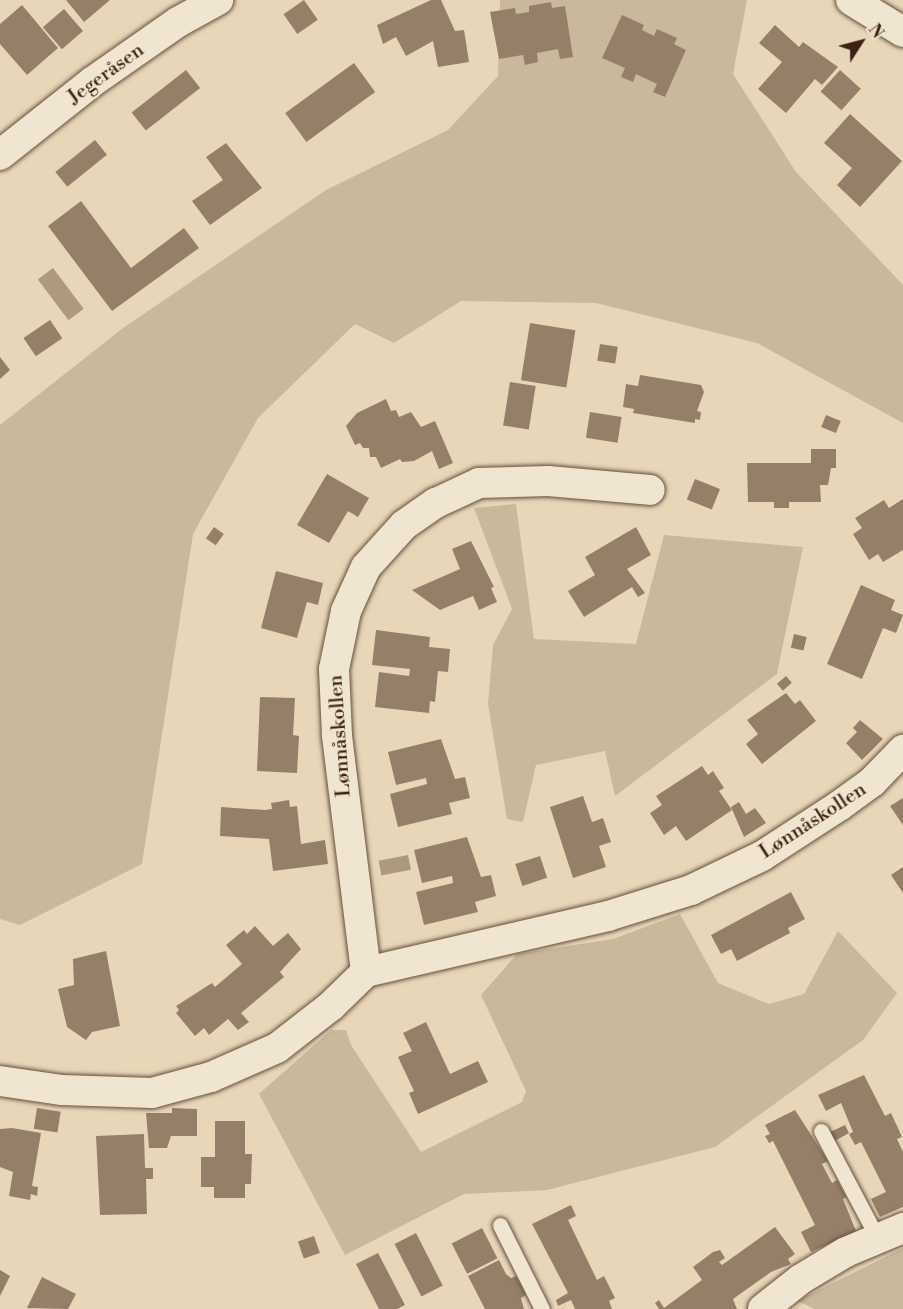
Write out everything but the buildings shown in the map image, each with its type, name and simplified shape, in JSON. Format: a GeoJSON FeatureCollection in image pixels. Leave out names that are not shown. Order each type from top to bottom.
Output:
{"type":"FeatureCollection","features":[{"type":"Feature","properties":{"kind":"street","name":"Jegeråsen"},"geometry":{"type":"LineString","coordinates":[[0,155],[92,82],[178,22],[218,0]]}},
{"type":"Feature","properties":{"kind":"street"},"geometry":{"type":"LineString","coordinates":[[851,0],[903,32]]}},
{"type":"Feature","properties":{"kind":"street","name":"Lønnåskollen"},"geometry":{"type":"LineString","coordinates":[[650,490],[548,482],[479,483],[436,503],[404,525],[366,567],[345,611],[334,669],[337,735],[366,972],[608,916],[691,890],[762,856],[839,806],[872,782],[903,750]]}},
{"type":"Feature","properties":{"kind":"street"},"geometry":{"type":"LineString","coordinates":[[0,1081],[62,1090],[152,1093],[211,1077],[277,1048],[331,1006],[366,972]]}},
{"type":"Feature","properties":{"kind":"street"},"geometry":{"type":"LineString","coordinates":[[763,1309],[801,1279],[896,1231]]}},
{"type":"Feature","properties":{"kind":"lane"},"geometry":{"type":"LineString","coordinates":[[820,1131],[896,1231]]}},
{"type":"Feature","properties":{"kind":"lane"},"geometry":{"type":"LineString","coordinates":[[500,1225],[542,1309]]}},
{"type":"Feature","properties":{"kind":"shaded area"},"geometry":{"type":"Polygon","coordinates":[[[500,0],[747,0],[733,74],[796,172],[903,285],[903,423],[757,343],[596,303],[461,301],[394,343],[355,324],[258,418],[193,534],[142,864],[20,925],[0,919],[0,425],[123,328],[326,190],[448,130],[498,76],[500,0]]]}},
{"type":"Feature","properties":{"kind":"shaded area"},"geometry":{"type":"Polygon","coordinates":[[[53,268],[84,309],[69,320],[38,279],[53,268]]]}},
{"type":"Feature","properties":{"kind":"shaded area"},"geometry":{"type":"Polygon","coordinates":[[[516,504],[534,639],[636,644],[664,535],[803,547],[777,674],[615,796],[605,751],[536,765],[523,822],[507,819],[488,704],[493,645],[512,609],[474,508],[516,504]]]}},
{"type":"Feature","properties":{"kind":"shaded area"},"geometry":{"type":"Polygon","coordinates":[[[408,855],[411,870],[381,875],[379,861],[408,855]]]}},
{"type":"Feature","properties":{"kind":"shaded area"},"geometry":{"type":"Polygon","coordinates":[[[680,914],[718,983],[769,1004],[804,994],[838,931],[897,993],[863,1040],[715,1147],[547,1190],[464,1194],[345,1255],[259,1094],[331,1030],[346,1030],[351,1045],[421,1152],[522,1102],[526,1091],[481,995],[517,954],[613,939],[680,914]]]}},
{"type":"Feature","properties":{"kind":"shaded area"},"geometry":{"type":"Polygon","coordinates":[[[903,1248],[903,1309],[815,1309],[797,1301],[903,1248]]]}}]}
